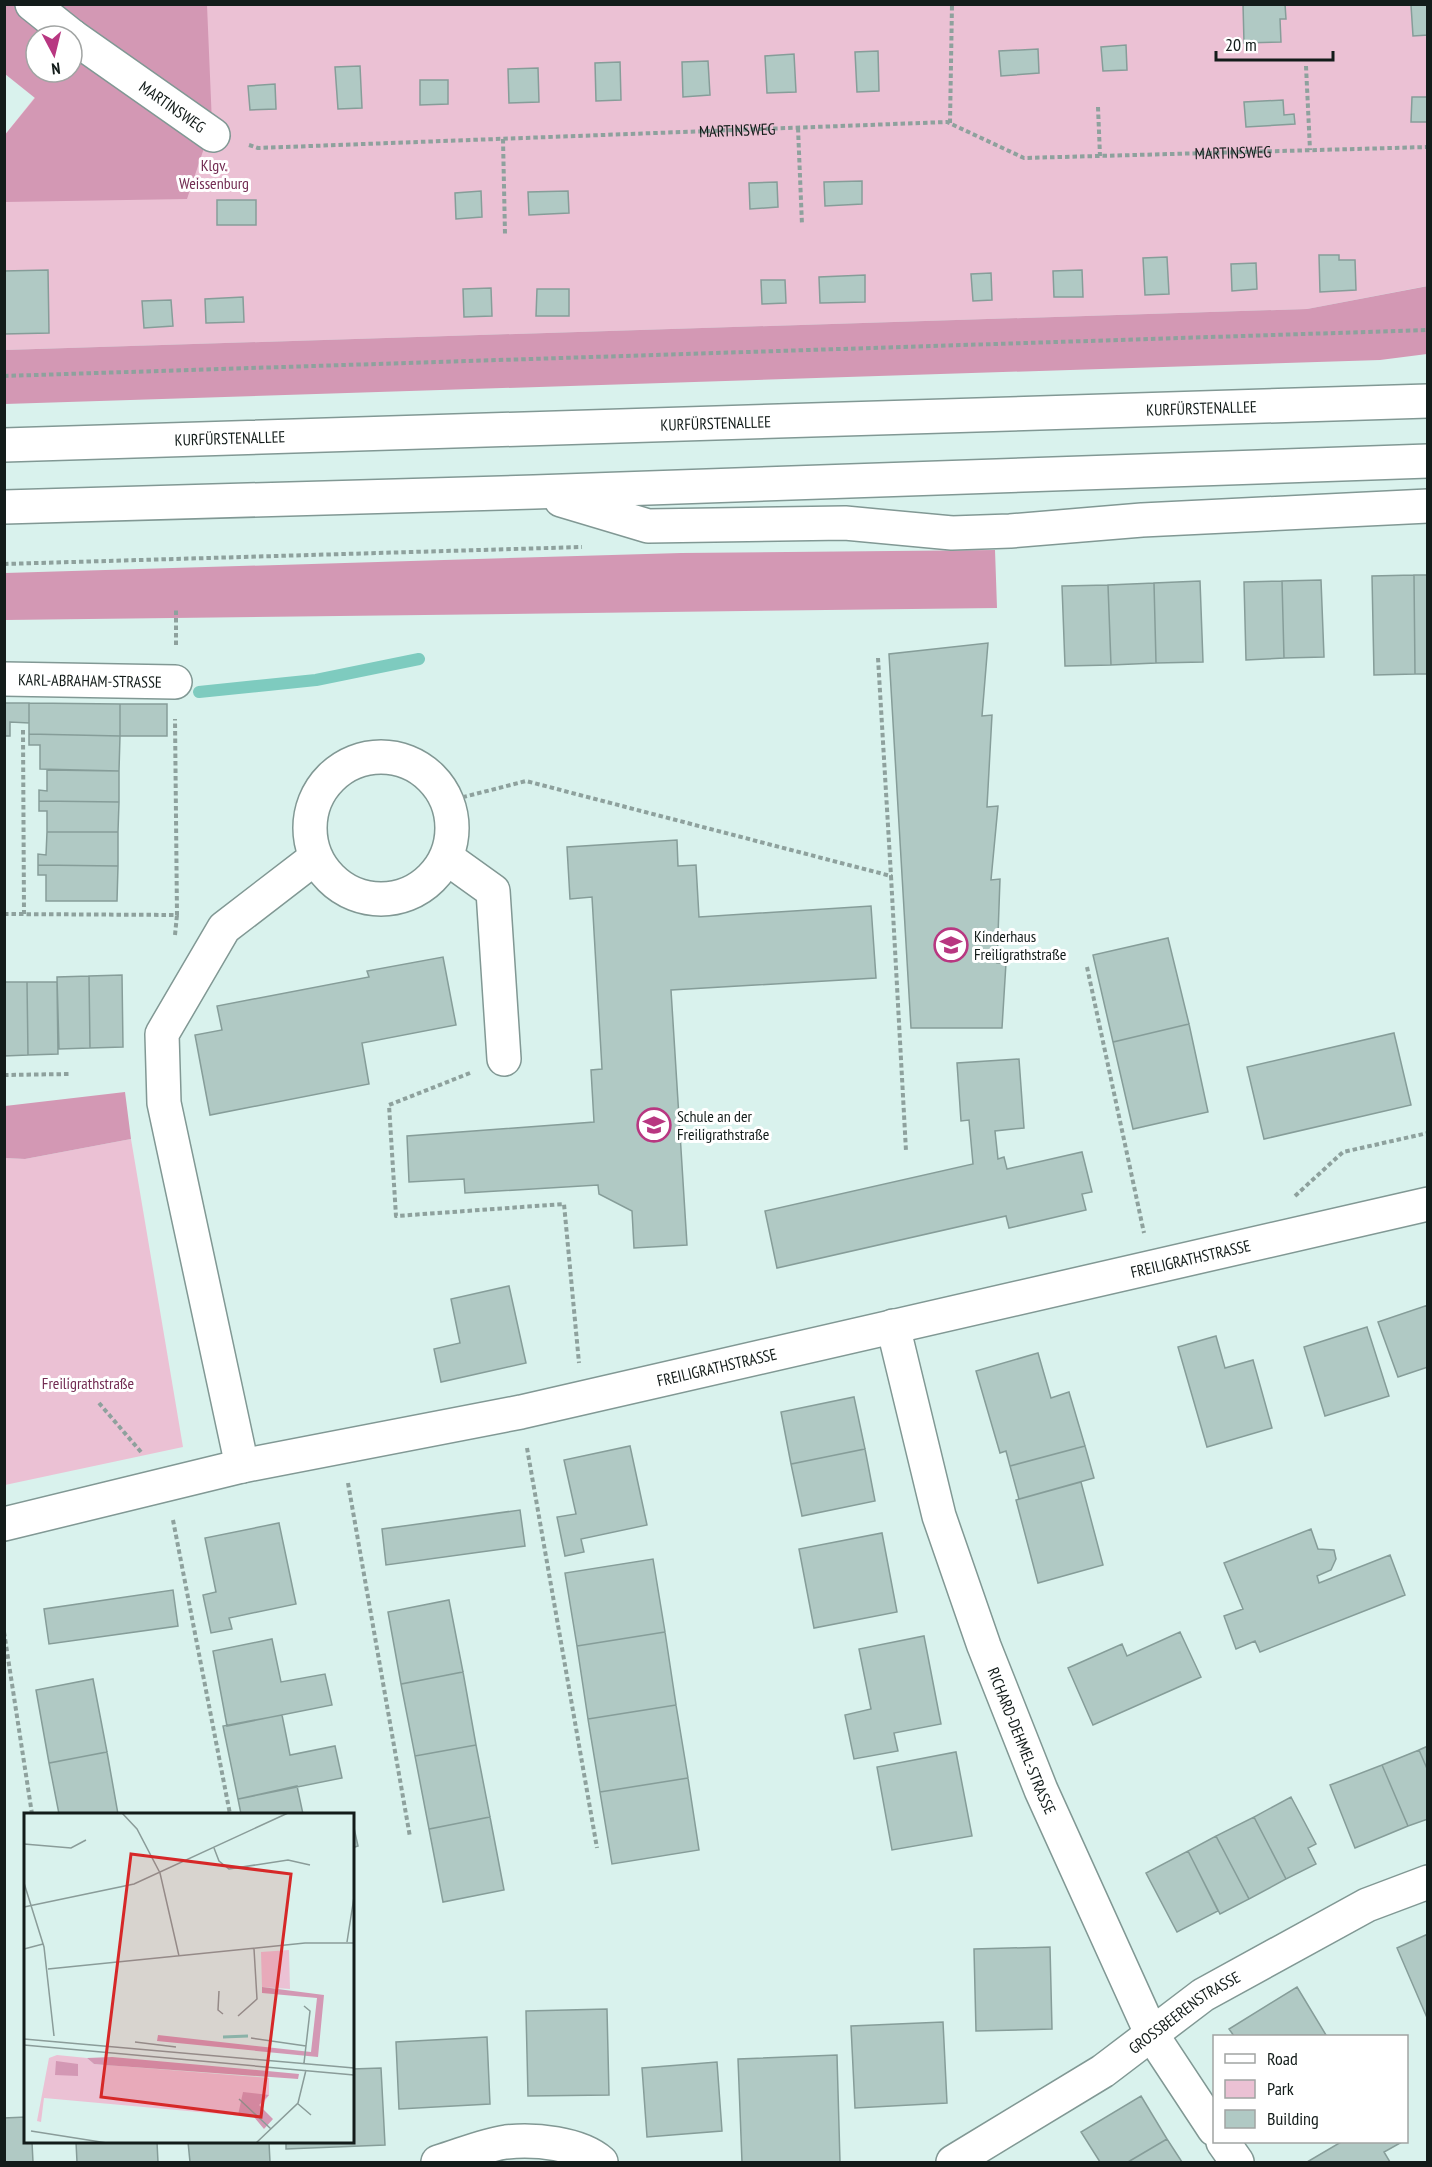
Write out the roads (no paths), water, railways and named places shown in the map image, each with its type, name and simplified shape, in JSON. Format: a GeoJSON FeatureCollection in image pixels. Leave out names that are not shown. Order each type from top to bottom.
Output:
{"type":"FeatureCollection","features":[{"type":"Feature","properties":{"kind":"main road","name":"MARTINSWEG"},"geometry":{"type":"LineString","coordinates":[[32,4],[57,24]]}},
{"type":"Feature","properties":{"kind":"main road","name":"MARTINSWEG"},"geometry":{"type":"LineString","coordinates":[[84,44],[213,135]]}},
{"type":"Feature","properties":{"kind":"main road","name":"KURFÜRSTENALLEE"},"geometry":{"type":"LineString","coordinates":[[4,445],[1428,401]]}},
{"type":"Feature","properties":{"kind":"main road"},"geometry":{"type":"LineString","coordinates":[[4,507],[534,492],[1428,461]]}},
{"type":"Feature","properties":{"kind":"main road"},"geometry":{"type":"LineString","coordinates":[[534,492],[648,526],[845,524],[952,533],[1010,531],[1142,520],[1428,506]]}},
{"type":"Feature","properties":{"kind":"main road","name":"KARL-ABRAHAM-STRASSE"},"geometry":{"type":"LineString","coordinates":[[4,679],[175,682]]}},
{"type":"Feature","properties":{"kind":"main road"},"geometry":{"type":"LineString","coordinates":[[390,756],[425,771],[448,801],[453,830],[447,858],[427,884],[397,898],[364,898],[334,884],[315,858],[309,821],[322,785],[352,762],[390,756]]}},
{"type":"Feature","properties":{"kind":"main road"},"geometry":{"type":"LineString","coordinates":[[242,1466],[164,1103],[162,1034],[224,928],[315,858]]}},
{"type":"Feature","properties":{"kind":"main road"},"geometry":{"type":"LineString","coordinates":[[447,858],[493,891],[504,1059]]}},
{"type":"Feature","properties":{"kind":"main road","name":"FREILIGRATHSTRASSE"},"geometry":{"type":"LineString","coordinates":[[4,1524],[242,1466],[520,1412],[1428,1204]]}},
{"type":"Feature","properties":{"kind":"main road","name":"RICHARD-DEHMEL-STRASSE"},"geometry":{"type":"LineString","coordinates":[[893,1326],[939,1516],[984,1646],[1041,1790],[1152,2035],[1213,2126]]}},
{"type":"Feature","properties":{"kind":"main road","name":"GROSSBEERENSTRASSE"},"geometry":{"type":"LineString","coordinates":[[953,2163],[1103,2072],[1203,1995],[1367,1905],[1428,1882]]}},
{"type":"Feature","properties":{"kind":"main road"},"geometry":{"type":"LineString","coordinates":[[438,2163],[505,2142],[552,2143],[594,2156],[601,2163]]}},
{"type":"Feature","properties":{"kind":"main road"},"geometry":{"type":"LineString","coordinates":[[1224,2143],[1237,2163]]}},
{"type":"Feature","properties":{"kind":"waterway"},"geometry":{"type":"LineString","coordinates":[[199,692],[316,680],[419,659]]}},
{"type":"Feature","properties":{"kind":"place","name":"Kinderhaus Freiligrathstraße"},"geometry":{"type":"Point","coordinates":[951,945]}},
{"type":"Feature","properties":{"kind":"place","name":"Schule an der Freiligrathstraße"},"geometry":{"type":"Point","coordinates":[654,1125]}},
{"type":"Feature","properties":{"kind":"park label","name":"Klgv. Weissenburg"},"geometry":{"type":"Point","coordinates":[214,174]}},
{"type":"Feature","properties":{"kind":"park label","name":"Freiligrathstraße"},"geometry":{"type":"Point","coordinates":[88,1383]}}]}
